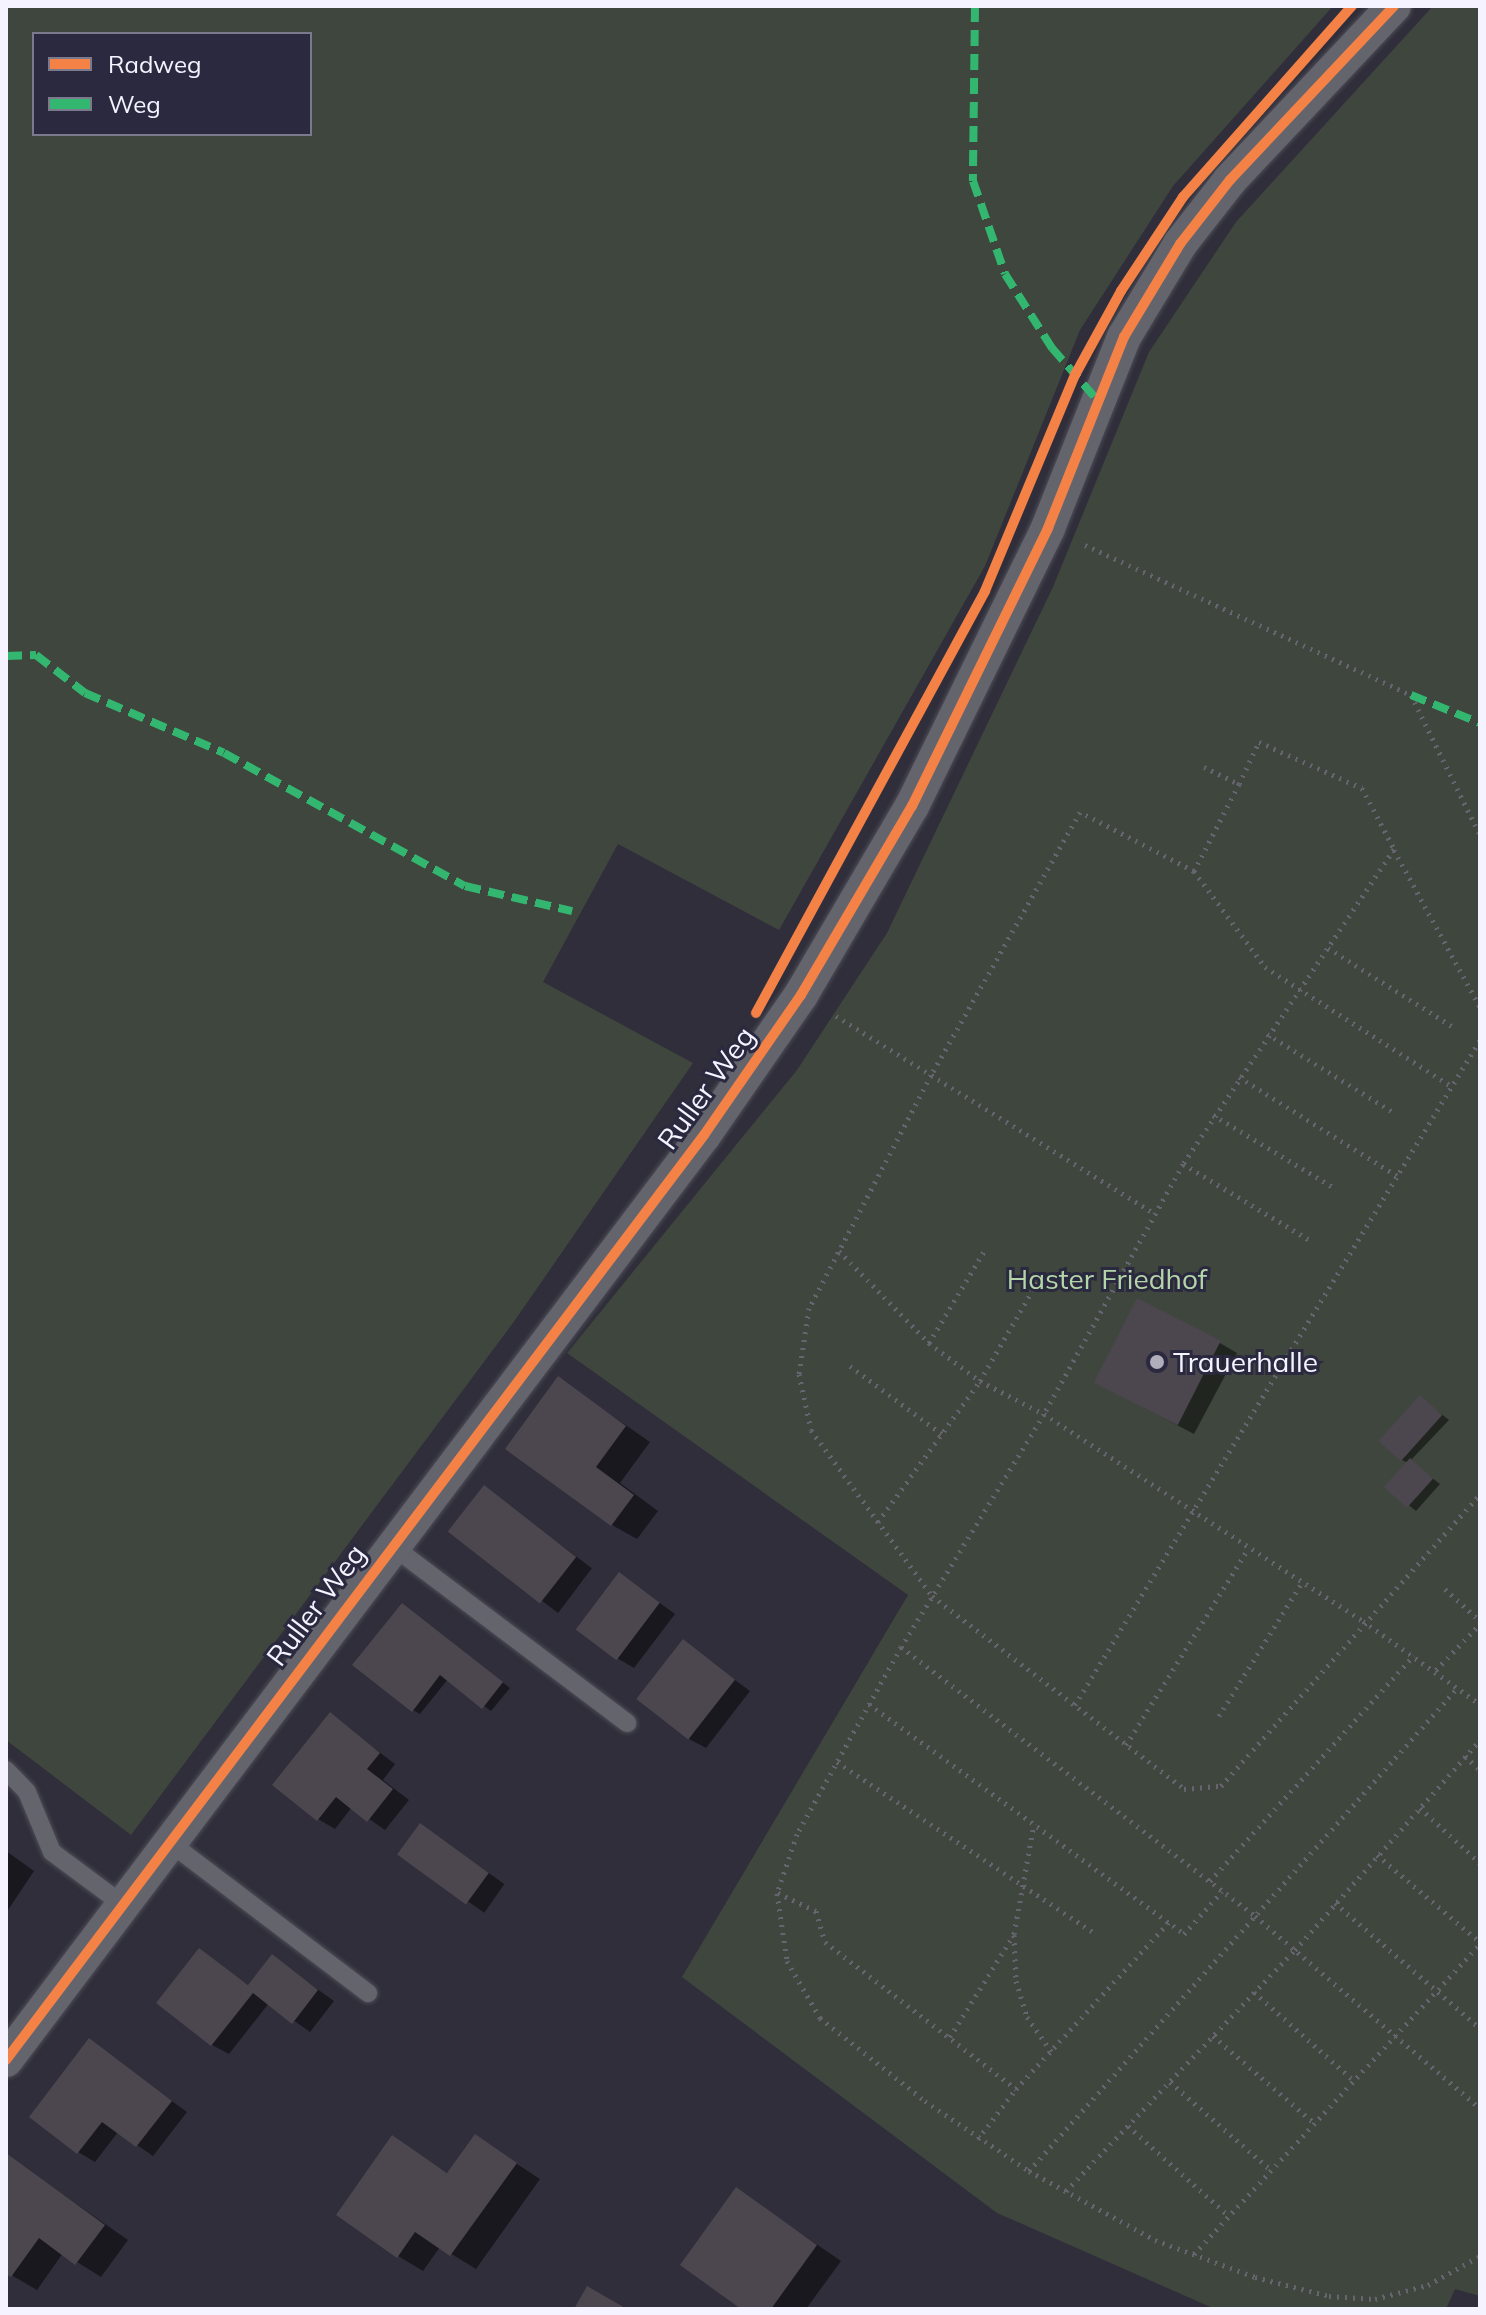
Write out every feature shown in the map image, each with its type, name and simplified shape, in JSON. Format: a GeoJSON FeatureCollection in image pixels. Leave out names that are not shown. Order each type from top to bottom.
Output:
{"type":"FeatureCollection","features":[{"type":"Feature","properties":{"kind":"street","name":"Ruller Weg"},"geometry":{"type":"LineString","coordinates":[[6,2060],[391,1545],[704,1135],[801,995],[912,806],[1048,528],[1124,337],[1180,244],[1230,180],[1394,6]]}},
{"type":"Feature","properties":{"kind":"lane"},"geometry":{"type":"LineString","coordinates":[[391,1545],[627,1723]]}},
{"type":"Feature","properties":{"kind":"lane"},"geometry":{"type":"LineString","coordinates":[[6,1770],[27,1792],[52,1852],[122,1904]]}},
{"type":"Feature","properties":{"kind":"lane"},"geometry":{"type":"LineString","coordinates":[[169,1842],[368,1993]]}},
{"type":"Feature","properties":{"kind":"path"},"geometry":{"type":"LineString","coordinates":[[1048,528],[1411,695],[1480,835]]}},
{"type":"Feature","properties":{"kind":"path"},"geometry":{"type":"LineString","coordinates":[[1194,871],[1259,742],[1362,788],[1480,1007]]}},
{"type":"Feature","properties":{"kind":"path"},"geometry":{"type":"LineString","coordinates":[[1204,767],[1239,784]]}},
{"type":"Feature","properties":{"kind":"path"},"geometry":{"type":"LineString","coordinates":[[1453,1087],[1265,967],[1194,871],[1080,812],[931,1075],[809,1308],[799,1374],[811,1430],[932,1596],[1184,1789],[1221,1786],[1363,1621],[1480,1494]]}},
{"type":"Feature","properties":{"kind":"path"},"geometry":{"type":"LineString","coordinates":[[1394,849],[1267,1034],[1183,1164],[1044,1414],[869,1704],[797,1834],[777,1893],[787,1961],[820,2018],[978,2139],[1029,2171],[1155,2240],[1329,2296],[1375,2299],[1428,2285],[1480,2256]]}},
{"type":"Feature","properties":{"kind":"path"},"geometry":{"type":"LineString","coordinates":[[1328,948],[1452,1026]]}},
{"type":"Feature","properties":{"kind":"path"},"geometry":{"type":"LineString","coordinates":[[801,995],[1155,1214]]}},
{"type":"Feature","properties":{"kind":"path"},"geometry":{"type":"LineString","coordinates":[[1267,1034],[1393,1112]]}},
{"type":"Feature","properties":{"kind":"path"},"geometry":{"type":"LineString","coordinates":[[1075,1705],[1196,1513],[1480,1040]]}},
{"type":"Feature","properties":{"kind":"path"},"geometry":{"type":"LineString","coordinates":[[1239,1077],[1399,1177]]}},
{"type":"Feature","properties":{"kind":"path"},"geometry":{"type":"LineString","coordinates":[[1213,1115],[1336,1189]]}},
{"type":"Feature","properties":{"kind":"path"},"geometry":{"type":"LineString","coordinates":[[1183,1164],[1311,1241]]}},
{"type":"Feature","properties":{"kind":"path"},"geometry":{"type":"LineString","coordinates":[[929,1343],[986,1248]]}},
{"type":"Feature","properties":{"kind":"path"},"geometry":{"type":"LineString","coordinates":[[839,1251],[929,1343],[980,1381],[1044,1414],[1363,1621],[1459,1686],[1480,1704]]}},
{"type":"Feature","properties":{"kind":"path"},"geometry":{"type":"LineString","coordinates":[[878,1522],[980,1381],[1039,1279]]}},
{"type":"Feature","properties":{"kind":"path"},"geometry":{"type":"LineString","coordinates":[[850,1366],[942,1434]]}},
{"type":"Feature","properties":{"kind":"path"},"geometry":{"type":"LineString","coordinates":[[1126,1745],[1248,1549]]}},
{"type":"Feature","properties":{"kind":"path"},"geometry":{"type":"LineString","coordinates":[[1219,1716],[1302,1582]]}},
{"type":"Feature","properties":{"kind":"path"},"geometry":{"type":"LineString","coordinates":[[1436,1670],[1480,1622],[1445,1589]]}},
{"type":"Feature","properties":{"kind":"path"},"geometry":{"type":"LineString","coordinates":[[901,1647],[1255,1916],[1480,2108]]}},
{"type":"Feature","properties":{"kind":"path"},"geometry":{"type":"LineString","coordinates":[[1210,1881],[1414,1655]]}},
{"type":"Feature","properties":{"kind":"path"},"geometry":{"type":"LineString","coordinates":[[1029,2171],[1459,1686]]}},
{"type":"Feature","properties":{"kind":"path"},"geometry":{"type":"LineString","coordinates":[[869,1704],[1184,1934],[1223,1891]]}},
{"type":"Feature","properties":{"kind":"path"},"geometry":{"type":"LineString","coordinates":[[1066,2191],[1295,1950],[1480,1740]]}},
{"type":"Feature","properties":{"kind":"path"},"geometry":{"type":"LineString","coordinates":[[1465,1756],[1480,1770]]}},
{"type":"Feature","properties":{"kind":"path"},"geometry":{"type":"LineString","coordinates":[[837,1762],[1093,1932]]}},
{"type":"Feature","properties":{"kind":"path"},"geometry":{"type":"LineString","coordinates":[[1420,1808],[1480,1863]]}},
{"type":"Feature","properties":{"kind":"path"},"geometry":{"type":"LineString","coordinates":[[1034,1824],[1025,1887],[1014,1934],[1016,1981],[1027,2017],[1051,2051]]}},
{"type":"Feature","properties":{"kind":"path"},"geometry":{"type":"LineString","coordinates":[[1194,2254],[1480,1943],[1377,1855]]}},
{"type":"Feature","properties":{"kind":"path"},"geometry":{"type":"LineString","coordinates":[[777,1893],[816,1911],[825,1942],[1016,2089]]}},
{"type":"Feature","properties":{"kind":"path"},"geometry":{"type":"LineString","coordinates":[[1335,1903],[1480,2028]]}},
{"type":"Feature","properties":{"kind":"path"},"geometry":{"type":"LineString","coordinates":[[978,2139],[1016,2089],[1169,1922]]}},
{"type":"Feature","properties":{"kind":"path"},"geometry":{"type":"LineString","coordinates":[[950,2037],[1014,1934]]}},
{"type":"Feature","properties":{"kind":"path"},"geometry":{"type":"LineString","coordinates":[[1254,1992],[1353,2080]]}},
{"type":"Feature","properties":{"kind":"path"},"geometry":{"type":"LineString","coordinates":[[1213,2036],[1314,2123]]}},
{"type":"Feature","properties":{"kind":"path"},"geometry":{"type":"LineString","coordinates":[[1170,2082],[1271,2170]]}},
{"type":"Feature","properties":{"kind":"path"},"geometry":{"type":"LineString","coordinates":[[1128,2126],[1229,2216]]}},
{"type":"Feature","properties":{"kind":"green space"},"geometry":{"type":"Polygon","coordinates":[[[6,6],[1333,6],[1173,186],[1080,330],[985,566],[779,930],[618,844],[543,982],[693,1063],[513,1323],[131,1835],[6,1740],[6,6]]]}},
{"type":"Feature","properties":{"kind":"green space","name":"Haster Friedhof"},"geometry":{"type":"Polygon","coordinates":[[[1433,6],[1480,6],[1480,2296],[1455,2289],[1446,2309],[1215,2309],[997,2213],[682,1977],[908,1595],[567,1353],[797,1070],[887,933],[1053,587],[1149,352],[1236,222],[1433,6]]]}},
{"type":"Feature","properties":{"kind":"building","name":"Trauerhalle"},"geometry":{"type":"Polygon","coordinates":[[[1137,1298],[1221,1341],[1178,1425],[1094,1383],[1137,1298]]]}},
{"type":"Feature","properties":{"kind":"building"},"geometry":{"type":"Polygon","coordinates":[[[558,1376],[626,1426],[596,1467],[634,1495],[611,1526],[505,1449],[558,1376]]]}},
{"type":"Feature","properties":{"kind":"building"},"geometry":{"type":"Polygon","coordinates":[[[1420,1395],[1442,1415],[1401,1461],[1379,1441],[1420,1395]]]}},
{"type":"Feature","properties":{"kind":"building"},"geometry":{"type":"Polygon","coordinates":[[[1410,1458],[1433,1479],[1407,1508],[1384,1487],[1410,1458]]]}},
{"type":"Feature","properties":{"kind":"building"},"geometry":{"type":"Polygon","coordinates":[[[484,1485],[576,1557],[540,1604],[448,1531],[484,1485]]]}},
{"type":"Feature","properties":{"kind":"building"},"geometry":{"type":"Polygon","coordinates":[[[619,1572],[660,1603],[616,1660],[576,1630],[619,1572]]]}},
{"type":"Feature","properties":{"kind":"building"},"geometry":{"type":"Polygon","coordinates":[[[402,1603],[503,1682],[482,1709],[440,1675],[412,1712],[352,1665],[402,1603]]]}},
{"type":"Feature","properties":{"kind":"building"},"geometry":{"type":"Polygon","coordinates":[[[683,1639],[735,1680],[688,1740],[636,1699],[683,1639]]]}},
{"type":"Feature","properties":{"kind":"building"},"geometry":{"type":"Polygon","coordinates":[[[330,1712],[380,1753],[367,1769],[393,1789],[367,1822],[336,1797],[317,1821],[272,1785],[330,1712]]]}},
{"type":"Feature","properties":{"kind":"building"},"geometry":{"type":"Polygon","coordinates":[[[420,1823],[489,1873],[466,1905],[397,1855],[420,1823]]]}},
{"type":"Feature","properties":{"kind":"building"},"geometry":{"type":"Polygon","coordinates":[[[199,1948],[248,1985],[272,1954],[318,1990],[292,2024],[253,1993],[211,2046],[156,2003],[199,1948]]]}},
{"type":"Feature","properties":{"kind":"building"},"geometry":{"type":"Polygon","coordinates":[[[89,2038],[172,2101],[136,2147],[102,2122],[77,2154],[29,2117],[89,2038]]]}},
{"type":"Feature","properties":{"kind":"building"},"geometry":{"type":"Polygon","coordinates":[[[475,2134],[517,2163],[450,2256],[415,2232],[397,2258],[336,2215],[392,2135],[447,2173],[475,2134]]]}},
{"type":"Feature","properties":{"kind":"building"},"geometry":{"type":"Polygon","coordinates":[[[6,2153],[105,2225],[75,2265],[39,2238],[11,2277],[6,2274],[6,2153]]]}},
{"type":"Feature","properties":{"kind":"building"},"geometry":{"type":"Polygon","coordinates":[[[736,2187],[817,2245],[771,2309],[741,2309],[680,2265],[736,2187]]]}},
{"type":"Feature","properties":{"kind":"building"},"geometry":{"type":"Polygon","coordinates":[[[587,2286],[627,2309],[574,2309],[587,2286]]]}},
{"type":"Feature","properties":{"kind":"marked path"},"geometry":{"type":"LineString","coordinates":[[975,6],[973,181],[1005,274],[1052,348],[1098,401]]}},
{"type":"Feature","properties":{"kind":"marked path"},"geometry":{"type":"LineString","coordinates":[[6,656],[36,655],[85,693],[224,753],[465,886],[572,911]]}},
{"type":"Feature","properties":{"kind":"marked path"},"geometry":{"type":"LineString","coordinates":[[1411,695],[1480,723]]}},
{"type":"Feature","properties":{"kind":"cycle path"},"geometry":{"type":"LineString","coordinates":[[756,1013],[985,591],[1075,375],[1121,291],[1183,197],[1352,6]]}},
{"type":"Feature","properties":{"kind":"cycle path"},"geometry":{"type":"LineString","coordinates":[[6,2060],[704,1135],[801,995],[912,806],[1048,528],[1124,337],[1180,244],[1230,180],[1394,6]]}},
{"type":"Feature","properties":{"kind":"place","name":"Trauerhalle"},"geometry":{"type":"Point","coordinates":[1157,1362]}}]}
